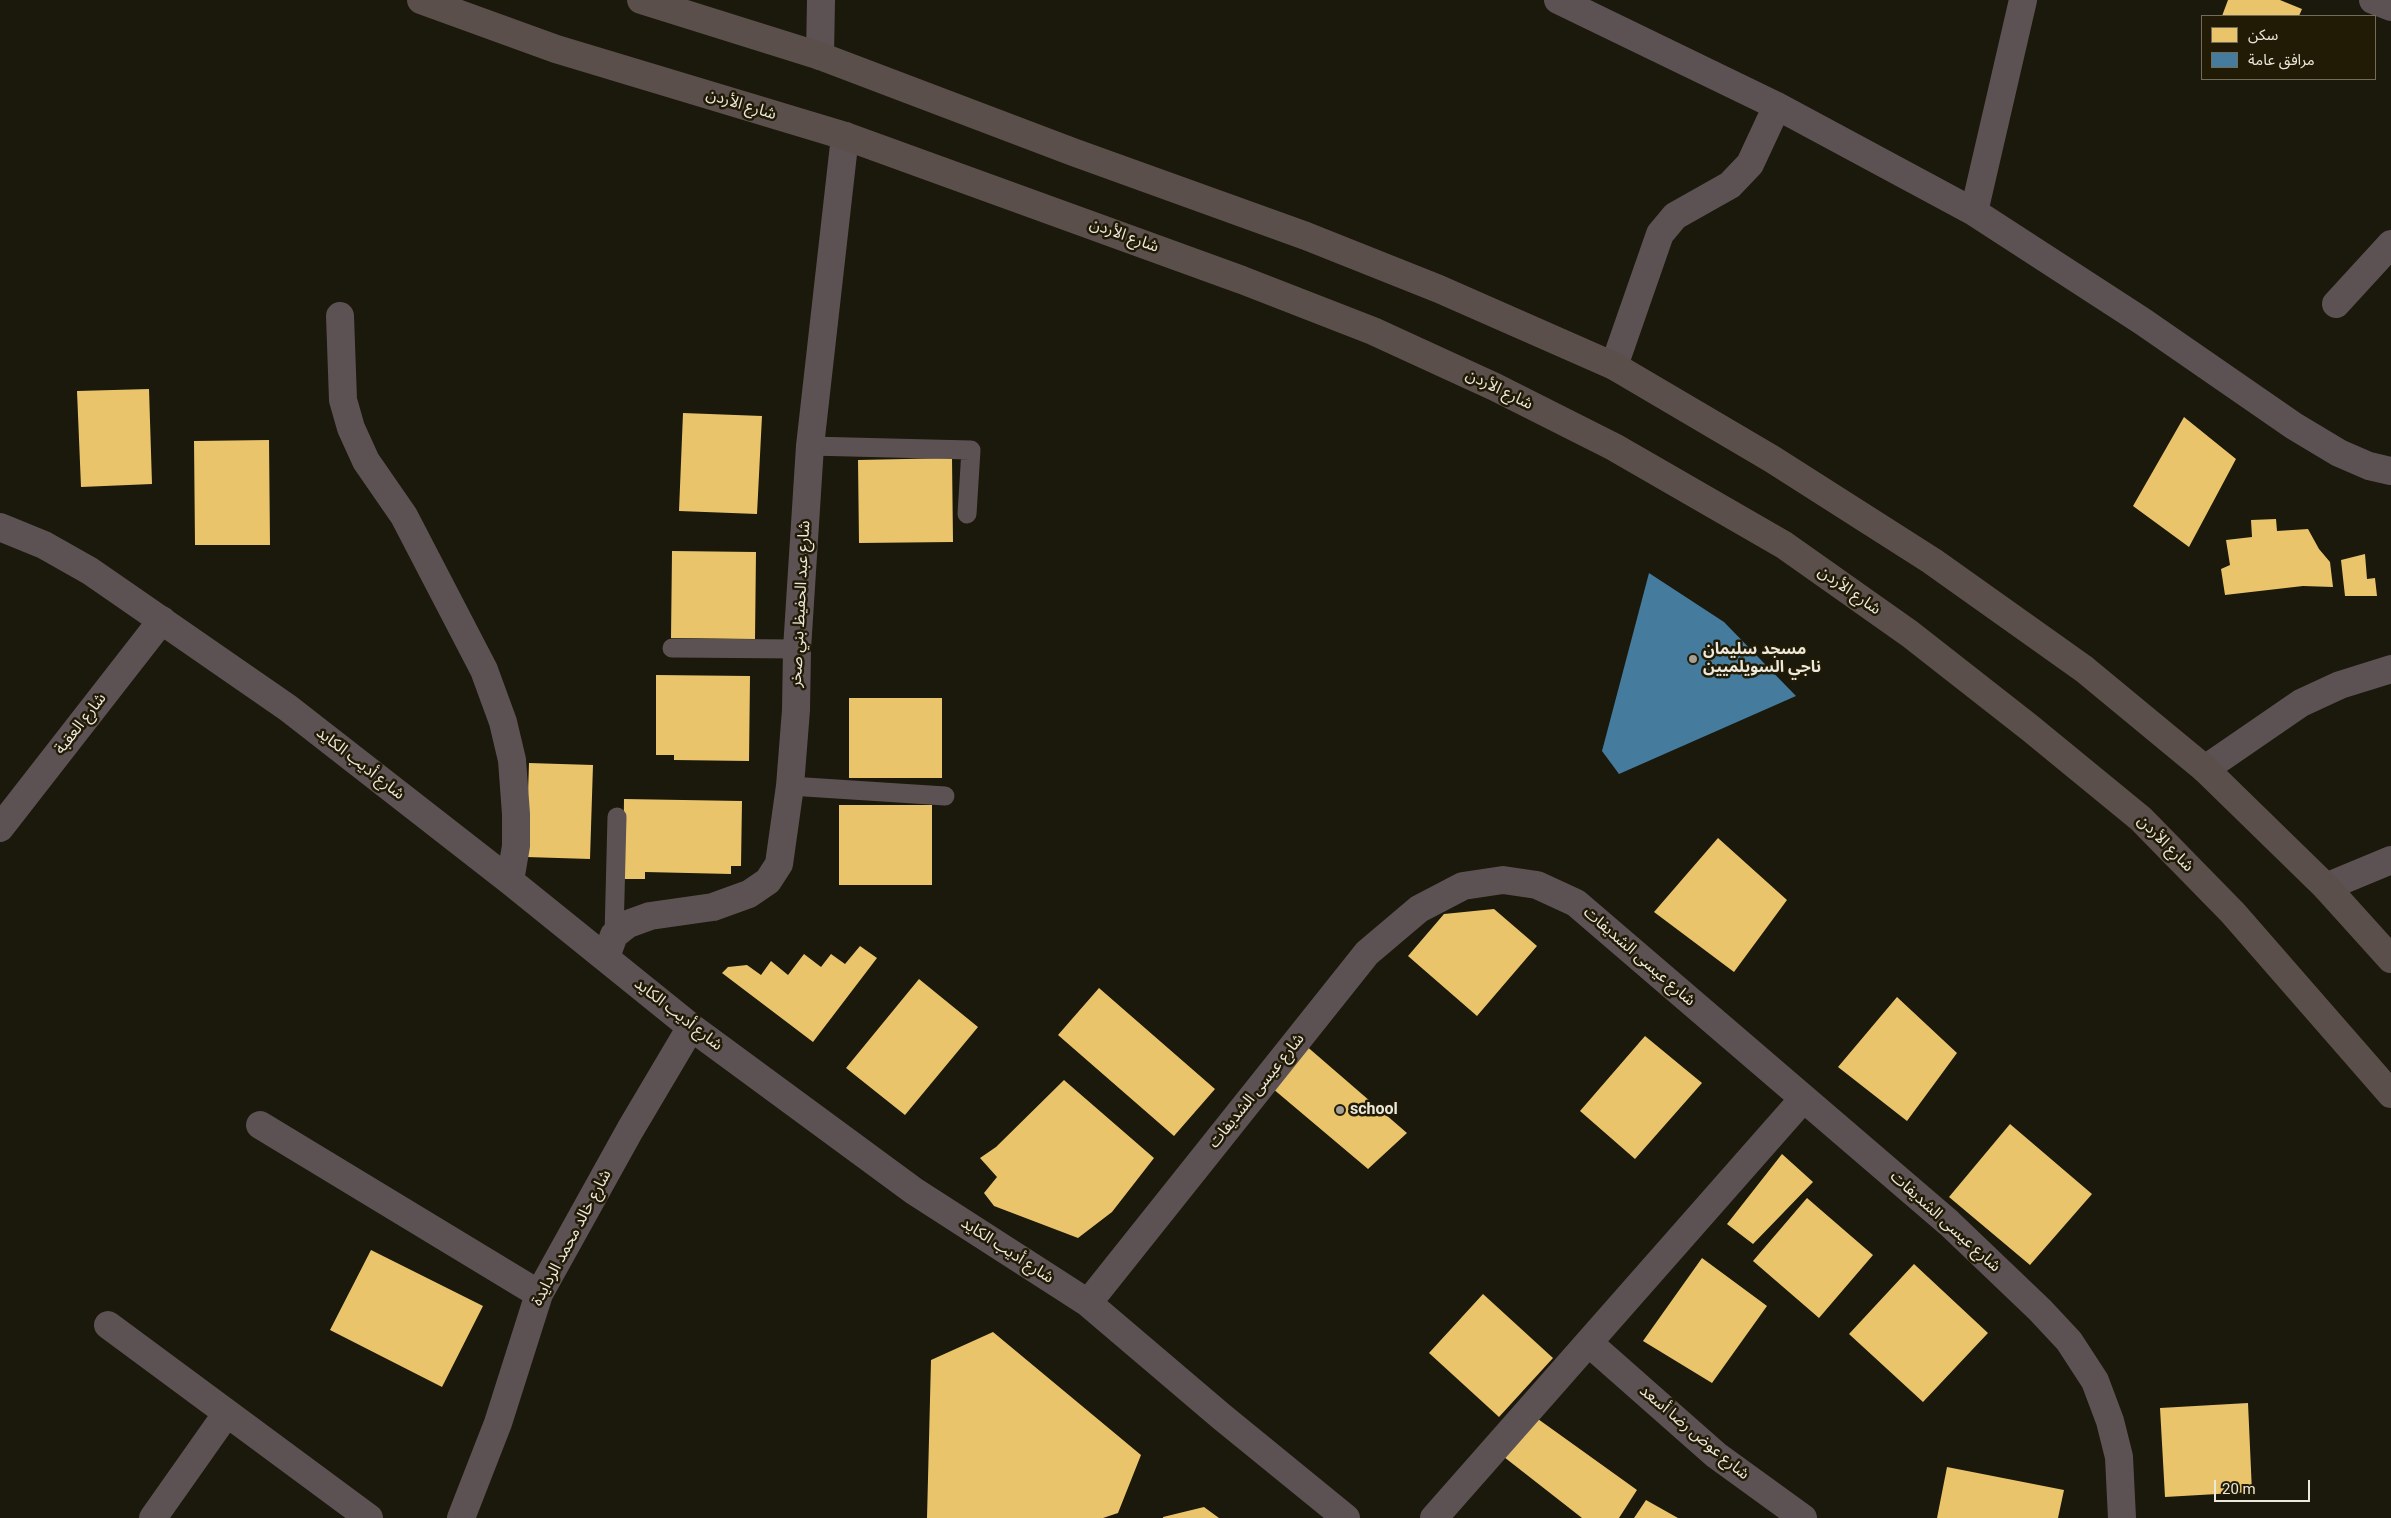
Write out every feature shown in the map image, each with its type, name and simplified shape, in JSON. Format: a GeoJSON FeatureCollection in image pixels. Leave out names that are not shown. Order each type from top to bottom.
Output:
{"type":"FeatureCollection","features":[{"type":"Feature","properties":{"kind":"highway","name":"شارع الأردن"},"geometry":{"type":"LineString","coordinates":[[421,0],[556,49],[846,136],[1104,228],[1373,332],[1495,387],[1614,447],[1784,545],[1910,634],[2030,728],[2140,818],[2233,913],[2391,1094]]}},
{"type":"Feature","properties":{"kind":"highway"},"geometry":{"type":"LineString","coordinates":[[640,0],[820,56],[1073,152],[1306,236],[1439,289],[1614,366],[1772,459],[1932,561],[2084,669],[2205,768],[2326,887],[2391,959]]}},
{"type":"Feature","properties":{"kind":"street"},"geometry":{"type":"LineString","coordinates":[[820,56],[821,0]]}},
{"type":"Feature","properties":{"kind":"street"},"geometry":{"type":"LineString","coordinates":[[1558,0],[1777,106],[1974,212],[2142,321],[2294,426],[2339,454],[2370,466],[2391,471]]}},
{"type":"Feature","properties":{"kind":"street"},"geometry":{"type":"LineString","coordinates":[[1974,212],[2023,0]]}},
{"type":"Feature","properties":{"kind":"street"},"geometry":{"type":"LineString","coordinates":[[2373,0],[2391,7]]}},
{"type":"Feature","properties":{"kind":"street"},"geometry":{"type":"LineString","coordinates":[[1614,366],[1660,234],[1675,216],[1730,186],[1750,164],[1777,106]]}},
{"type":"Feature","properties":{"kind":"street","name":"شارع عبد الحفيظ بني صخر"},"geometry":{"type":"LineString","coordinates":[[610,946],[628,924],[650,916],[713,907],[749,894],[768,881],[779,864],[790,786],[796,710],[797,649],[810,446],[846,136]]}},
{"type":"Feature","properties":{"kind":"street"},"geometry":{"type":"LineString","coordinates":[[2336,304],[2391,244]]}},
{"type":"Feature","properties":{"kind":"street"},"geometry":{"type":"LineString","coordinates":[[340,316],[343,400],[350,428],[366,461],[404,516],[484,670],[503,722],[512,760],[516,814],[516,846],[510,881]]}},
{"type":"Feature","properties":{"kind":"street","name":"شارع أديب الكايد"},"geometry":{"type":"LineString","coordinates":[[0,526],[44,545],[90,571],[288,708],[510,881],[610,946],[691,1027],[914,1191],[1088,1303],[1222,1417],[1346,1518]]}},
{"type":"Feature","properties":{"kind":"street","name":"شارع العقبة"},"geometry":{"type":"LineString","coordinates":[[0,828],[162,620]]}},
{"type":"Feature","properties":{"kind":"street"},"geometry":{"type":"LineString","coordinates":[[2205,768],[2301,704],[2340,685],[2391,669]]}},
{"type":"Feature","properties":{"kind":"street"},"geometry":{"type":"LineString","coordinates":[[2326,887],[2391,860]]}},
{"type":"Feature","properties":{"kind":"street","name":"شارع عيسى الشديفات"},"geometry":{"type":"LineString","coordinates":[[1088,1303],[1367,954],[1419,909],[1464,886],[1503,880],[1537,885],[1576,903],[1948,1223],[2070,1341],[2095,1381],[2110,1422],[2119,1457],[2122,1518]]}},
{"type":"Feature","properties":{"kind":"street","name":"شارع خالد محمد الردايدة"},"geometry":{"type":"LineString","coordinates":[[461,1518],[498,1423],[539,1294],[630,1130],[691,1027]]}},
{"type":"Feature","properties":{"kind":"street"},"geometry":{"type":"LineString","coordinates":[[1434,1518],[1802,1099]]}},
{"type":"Feature","properties":{"kind":"street"},"geometry":{"type":"LineString","coordinates":[[260,1125],[539,1294]]}},
{"type":"Feature","properties":{"kind":"street"},"geometry":{"type":"LineString","coordinates":[[108,1325],[369,1518]]}},
{"type":"Feature","properties":{"kind":"street","name":"شارع عوض رضا أسعد"},"geometry":{"type":"LineString","coordinates":[[1589,1343],[1716,1455],[1803,1518]]}},
{"type":"Feature","properties":{"kind":"street"},"geometry":{"type":"LineString","coordinates":[[153,1518],[227,1413]]}},
{"type":"Feature","properties":{"kind":"lane"},"geometry":{"type":"LineString","coordinates":[[810,446],[971,450],[967,514]]}},
{"type":"Feature","properties":{"kind":"lane"},"geometry":{"type":"LineString","coordinates":[[672,648],[797,649]]}},
{"type":"Feature","properties":{"kind":"lane"},"geometry":{"type":"LineString","coordinates":[[790,786],[945,796]]}},
{"type":"Feature","properties":{"kind":"lane"},"geometry":{"type":"LineString","coordinates":[[610,946],[617,818]]}},
{"type":"Feature","properties":{"kind":"building: سكن"},"geometry":{"type":"Polygon","coordinates":[[[2228,0],[2280,0],[2302,9],[2299,15],[2222,15],[2228,0]]]}},
{"type":"Feature","properties":{"kind":"building: سكن"},"geometry":{"type":"Polygon","coordinates":[[[149,389],[152,484],[81,487],[77,391],[149,389]]]}},
{"type":"Feature","properties":{"kind":"building: سكن"},"geometry":{"type":"Polygon","coordinates":[[[683,413],[762,416],[757,514],[679,511],[683,413]]]}},
{"type":"Feature","properties":{"kind":"building: سكن"},"geometry":{"type":"Polygon","coordinates":[[[2184,417],[2236,459],[2189,547],[2133,506],[2184,417]]]}},
{"type":"Feature","properties":{"kind":"building: سكن"},"geometry":{"type":"Polygon","coordinates":[[[269,440],[270,545],[195,545],[194,441],[269,440]]]}},
{"type":"Feature","properties":{"kind":"building: سكن"},"geometry":{"type":"Polygon","coordinates":[[[952,458],[953,542],[859,543],[858,460],[952,458]]]}},
{"type":"Feature","properties":{"kind":"building: سكن"},"geometry":{"type":"Polygon","coordinates":[[[2276,519],[2277,531],[2308,529],[2319,549],[2330,562],[2333,587],[2303,586],[2225,595],[2221,569],[2230,565],[2226,540],[2252,537],[2251,520],[2276,519]]]}},
{"type":"Feature","properties":{"kind":"building: سكن"},"geometry":{"type":"Polygon","coordinates":[[[672,551],[756,552],[755,639],[671,638],[672,551]]]}},
{"type":"Feature","properties":{"kind":"building: سكن"},"geometry":{"type":"Polygon","coordinates":[[[2365,554],[2367,579],[2375,578],[2377,596],[2345,596],[2341,560],[2365,554]]]}},
{"type":"Feature","properties":{"kind":"building: سكن"},"geometry":{"type":"Polygon","coordinates":[[[656,675],[750,676],[749,761],[674,760],[674,755],[656,755],[656,675]]]}},
{"type":"Feature","properties":{"kind":"building: سكن"},"geometry":{"type":"Polygon","coordinates":[[[849,698],[942,698],[942,778],[849,778],[849,698]]]}},
{"type":"Feature","properties":{"kind":"building: سكن"},"geometry":{"type":"Polygon","coordinates":[[[529,763],[593,765],[590,859],[526,857],[529,763]]]}},
{"type":"Feature","properties":{"kind":"building: سكن"},"geometry":{"type":"Polygon","coordinates":[[[624,799],[742,801],[741,866],[731,866],[731,874],[645,872],[645,879],[623,879],[624,799]]]}},
{"type":"Feature","properties":{"kind":"building: سكن"},"geometry":{"type":"Polygon","coordinates":[[[839,805],[932,805],[932,885],[839,885],[839,805]]]}},
{"type":"Feature","properties":{"kind":"building: سكن"},"geometry":{"type":"Polygon","coordinates":[[[1718,838],[1787,900],[1734,972],[1654,912],[1718,838]]]}},
{"type":"Feature","properties":{"kind":"building: سكن"},"geometry":{"type":"Polygon","coordinates":[[[1494,909],[1537,946],[1477,1016],[1408,956],[1444,914],[1494,909]]]}},
{"type":"Feature","properties":{"kind":"building: سكن"},"geometry":{"type":"Polygon","coordinates":[[[860,946],[877,958],[813,1042],[722,973],[728,967],[747,965],[761,975],[771,961],[788,975],[804,954],[821,967],[831,954],[845,964],[860,946]]]}},
{"type":"Feature","properties":{"kind":"building: سكن"},"geometry":{"type":"Polygon","coordinates":[[[919,979],[978,1027],[905,1115],[846,1068],[919,979]]]}},
{"type":"Feature","properties":{"kind":"building: سكن"},"geometry":{"type":"Polygon","coordinates":[[[1099,988],[1215,1089],[1174,1136],[1058,1035],[1099,988]]]}},
{"type":"Feature","properties":{"kind":"building: سكن"},"geometry":{"type":"Polygon","coordinates":[[[1897,997],[1957,1053],[1907,1121],[1838,1067],[1897,997]]]}},
{"type":"Feature","properties":{"kind":"building: سكن"},"geometry":{"type":"Polygon","coordinates":[[[1645,1036],[1702,1083],[1635,1159],[1580,1111],[1645,1036]]]}},
{"type":"Feature","properties":{"kind":"building: سكن","name":"school"},"geometry":{"type":"Polygon","coordinates":[[[1304,1044],[1407,1133],[1368,1169],[1272,1088],[1304,1044]]]}},
{"type":"Feature","properties":{"kind":"building: سكن"},"geometry":{"type":"Polygon","coordinates":[[[1064,1080],[1154,1158],[1112,1212],[1078,1238],[994,1206],[984,1193],[997,1177],[980,1158],[996,1147],[1064,1080]]]}},
{"type":"Feature","properties":{"kind":"building: سكن"},"geometry":{"type":"Polygon","coordinates":[[[2010,1124],[2092,1194],[2030,1265],[1949,1197],[2010,1124]]]}},
{"type":"Feature","properties":{"kind":"building: سكن"},"geometry":{"type":"Polygon","coordinates":[[[1782,1154],[1813,1182],[1753,1244],[1727,1224],[1782,1154]]]}},
{"type":"Feature","properties":{"kind":"building: سكن"},"geometry":{"type":"Polygon","coordinates":[[[1807,1198],[1873,1255],[1819,1318],[1753,1261],[1807,1198]]]}},
{"type":"Feature","properties":{"kind":"building: سكن"},"geometry":{"type":"Polygon","coordinates":[[[371,1250],[483,1306],[442,1387],[330,1330],[371,1250]]]}},
{"type":"Feature","properties":{"kind":"building: سكن"},"geometry":{"type":"Polygon","coordinates":[[[1702,1258],[1767,1306],[1712,1383],[1643,1341],[1702,1258]]]}},
{"type":"Feature","properties":{"kind":"building: سكن"},"geometry":{"type":"Polygon","coordinates":[[[1914,1264],[1988,1333],[1923,1402],[1849,1334],[1914,1264]]]}},
{"type":"Feature","properties":{"kind":"building: سكن"},"geometry":{"type":"Polygon","coordinates":[[[1483,1294],[1553,1358],[1499,1417],[1429,1353],[1483,1294]]]}},
{"type":"Feature","properties":{"kind":"building: سكن"},"geometry":{"type":"Polygon","coordinates":[[[993,1332],[1141,1455],[1118,1513],[1103,1518],[927,1518],[931,1360],[993,1332]]]}},
{"type":"Feature","properties":{"kind":"building: سكن"},"geometry":{"type":"Polygon","coordinates":[[[2248,1403],[2252,1492],[2165,1497],[2160,1408],[2248,1403]]]}},
{"type":"Feature","properties":{"kind":"building: سكن"},"geometry":{"type":"Polygon","coordinates":[[[1538,1419],[1637,1490],[1619,1518],[1582,1518],[1504,1457],[1538,1419]]]}},
{"type":"Feature","properties":{"kind":"building: سكن"},"geometry":{"type":"Polygon","coordinates":[[[1947,1467],[2064,1490],[2058,1518],[1937,1518],[1947,1467]]]}},
{"type":"Feature","properties":{"kind":"building: سكن"},"geometry":{"type":"Polygon","coordinates":[[[1646,1500],[1678,1518],[1634,1518],[1646,1500]]]}},
{"type":"Feature","properties":{"kind":"building: سكن"},"geometry":{"type":"Polygon","coordinates":[[[1204,1507],[1219,1518],[1163,1518],[1163,1517],[1204,1507]]]}},
{"type":"Feature","properties":{"kind":"building: مرافق عامة","name":"مسجد سليمان ناجي السويلميين"},"geometry":{"type":"Polygon","coordinates":[[[1649,573],[1724,622],[1796,696],[1619,774],[1602,751],[1649,573]]]}},
{"type":"Feature","properties":{"kind":"place","name":"مسجد سليمان ناجي السويلميين"},"geometry":{"type":"Point","coordinates":[1693,659]}},
{"type":"Feature","properties":{"kind":"place","name":"school"},"geometry":{"type":"Point","coordinates":[1340,1110]}}]}
